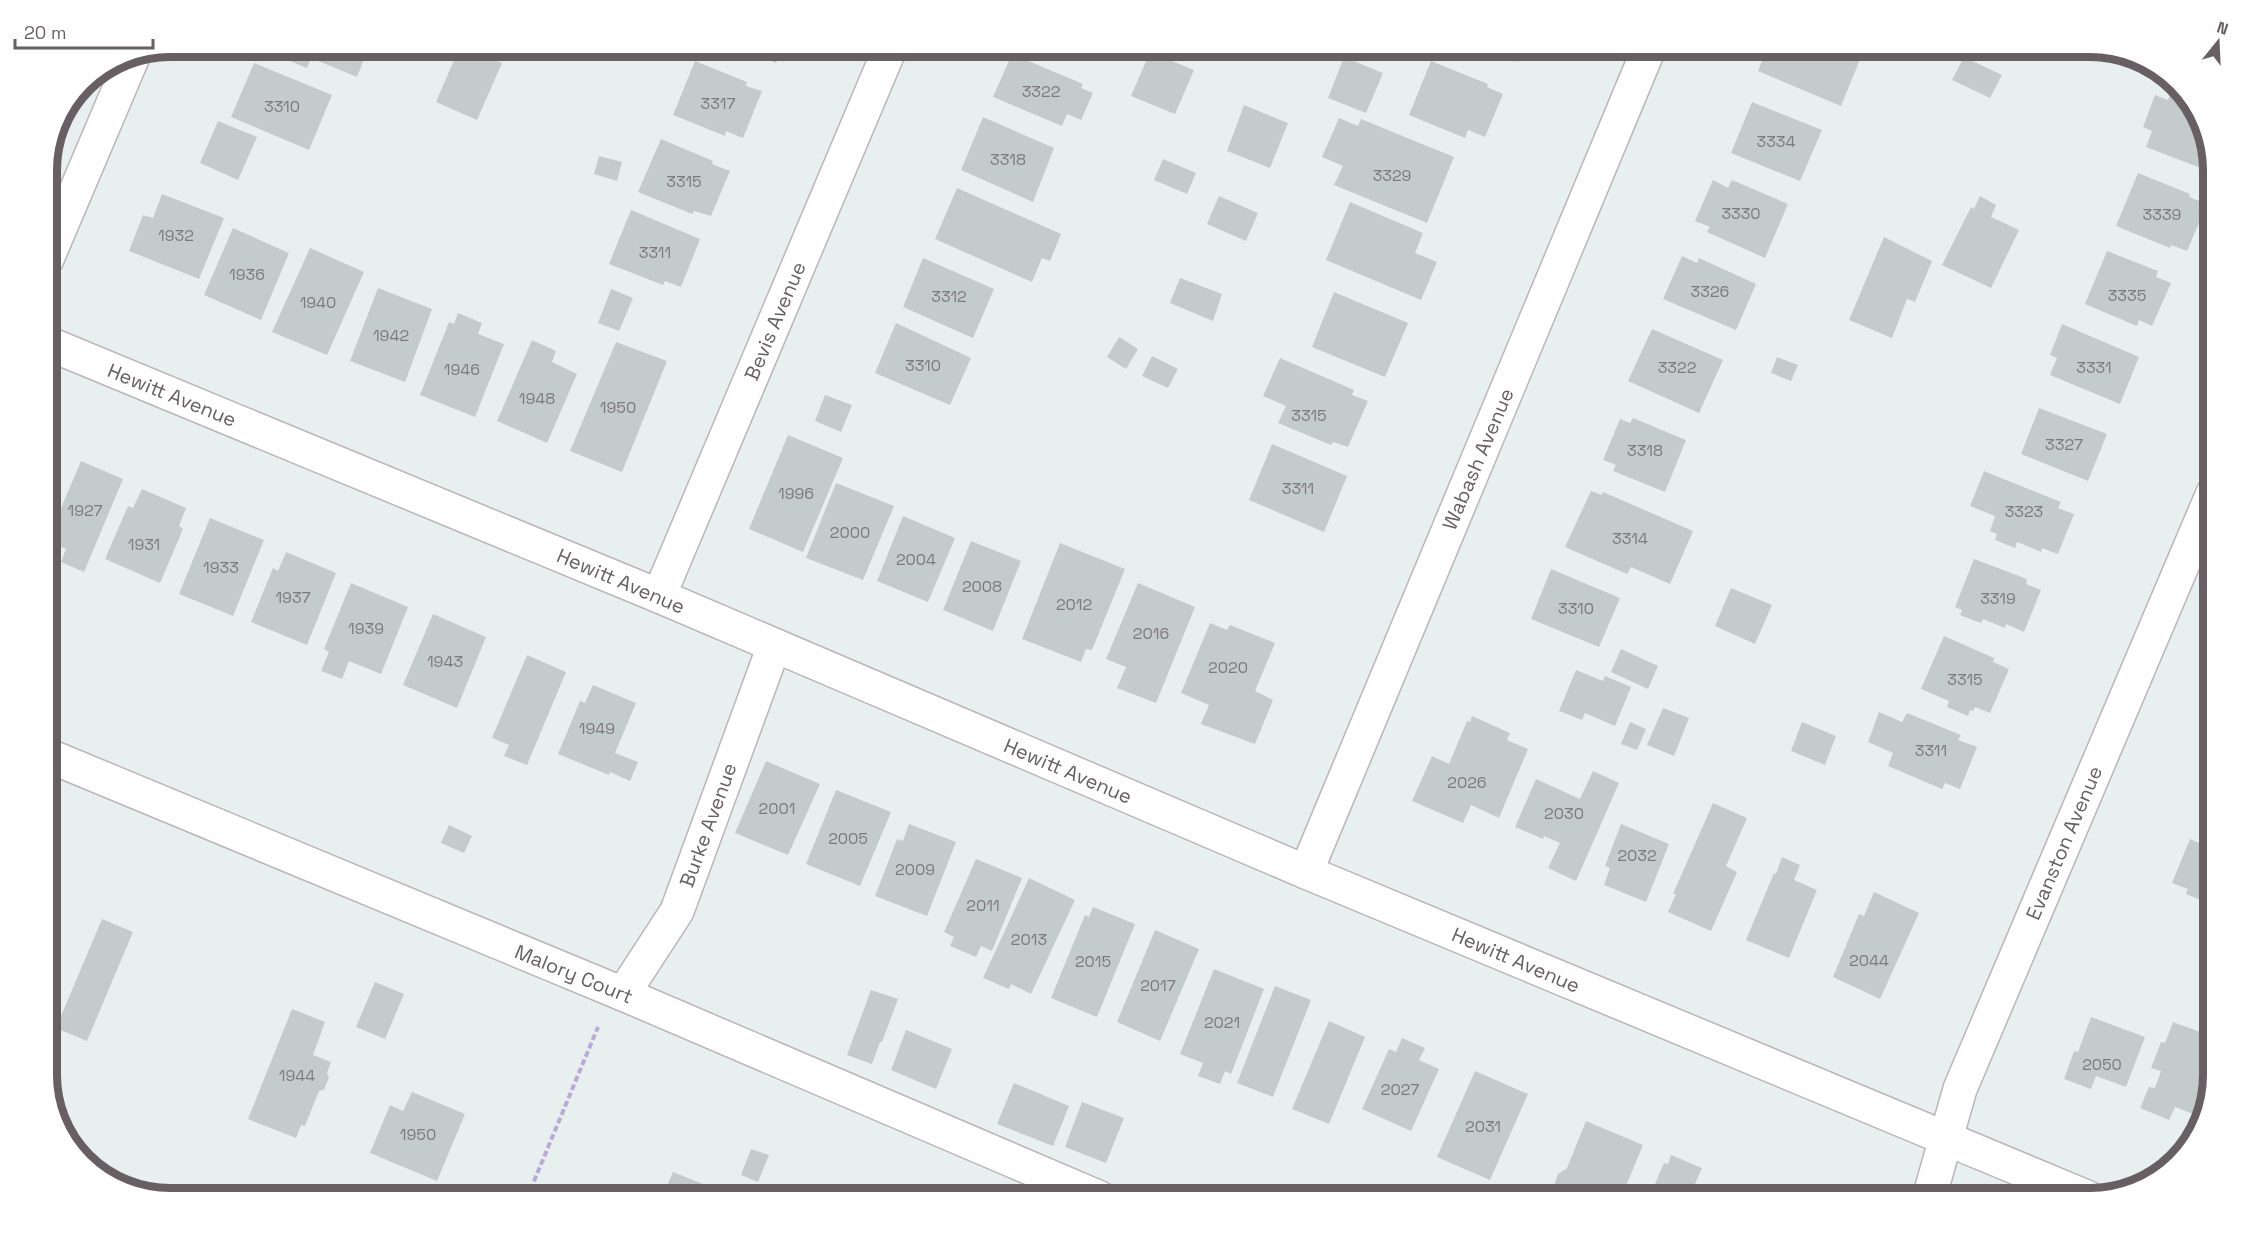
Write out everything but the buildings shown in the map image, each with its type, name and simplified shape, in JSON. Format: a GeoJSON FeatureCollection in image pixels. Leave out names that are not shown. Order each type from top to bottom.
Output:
{"type":"FeatureCollection","features":[{"type":"Feature","properties":{"kind":"street","name":"Bevis Avenue"},"geometry":{"type":"LineString","coordinates":[[659,596],[886,57]]}},
{"type":"Feature","properties":{"kind":"street","name":"Wabash Avenue"},"geometry":{"type":"LineString","coordinates":[[1306,872],[1645,57]]}},
{"type":"Feature","properties":{"kind":"street"},"geometry":{"type":"LineString","coordinates":[[57,235],[129,65]]}},
{"type":"Feature","properties":{"kind":"street","name":"Hewitt Avenue"},"geometry":{"type":"LineString","coordinates":[[57,347],[659,596],[1306,872],[2066,1188]]}},
{"type":"Feature","properties":{"kind":"street","name":"Evanston Avenue"},"geometry":{"type":"LineString","coordinates":[[1932,1188],[1960,1089],[2203,517]]}},
{"type":"Feature","properties":{"kind":"street","name":"Burke Avenue"},"geometry":{"type":"LineString","coordinates":[[623,994],[677,911],[774,646]]}},
{"type":"Feature","properties":{"kind":"street","name":"Malory Court"},"geometry":{"type":"LineString","coordinates":[[57,759],[623,994],[1077,1188]]}},
{"type":"Feature","properties":{"kind":"path"},"geometry":{"type":"LineString","coordinates":[[531,1188],[602,1019]]}}]}
